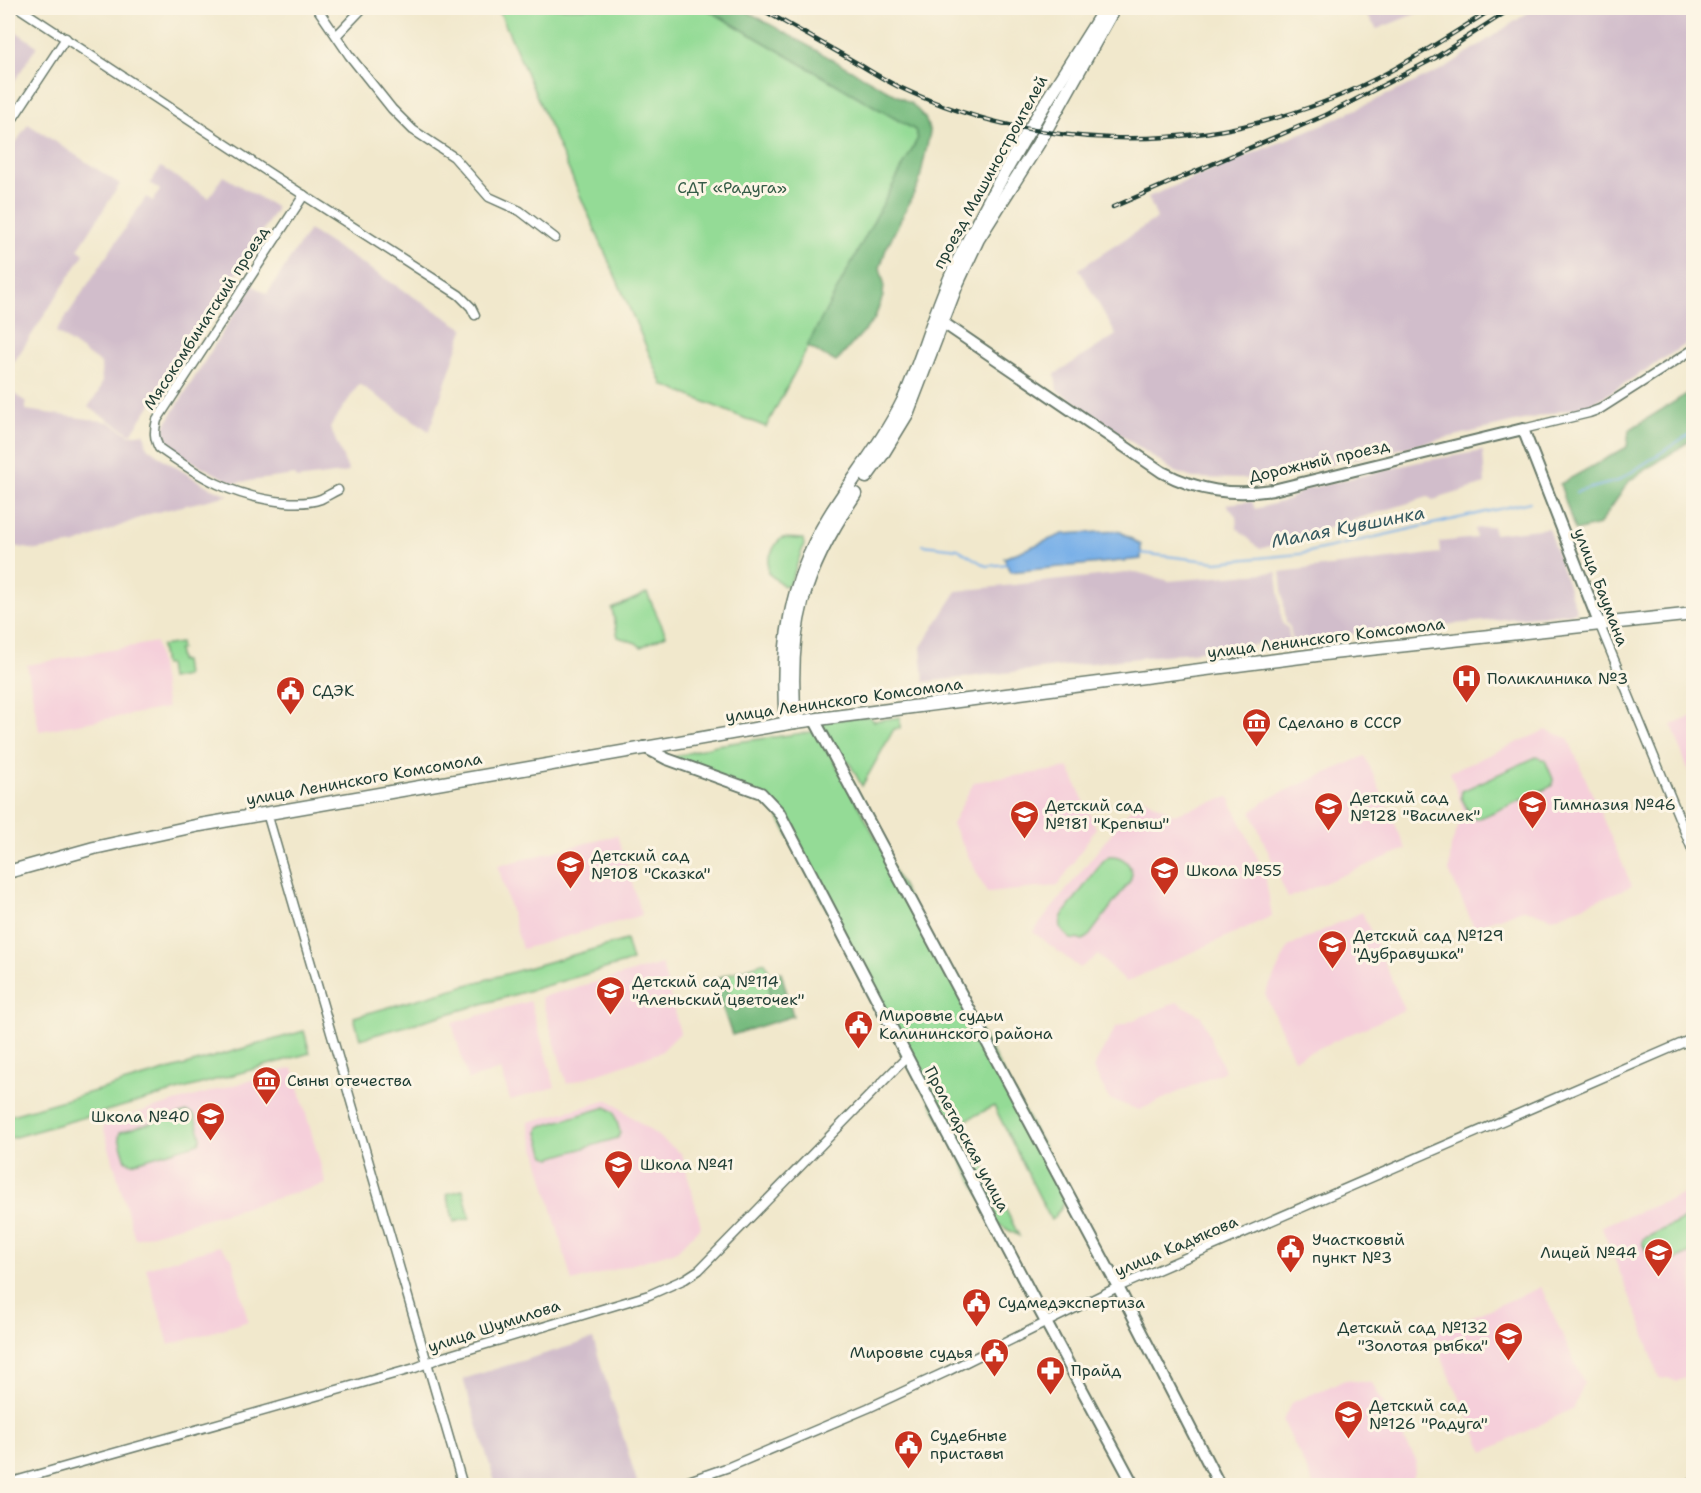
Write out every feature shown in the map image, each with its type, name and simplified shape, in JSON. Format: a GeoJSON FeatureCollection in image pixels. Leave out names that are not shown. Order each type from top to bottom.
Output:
{"type":"FeatureCollection","features":[{"type":"Feature","properties":{"kind":"main road","name":"проезд Машиностроителей"},"geometry":{"type":"LineString","coordinates":[[791,722],[790,640],[793,620],[818,555],[852,491],[882,455],[906,414],[956,266],[1039,114],[1105,8]]}},
{"type":"Feature","properties":{"kind":"main road","name":"проезд Машиностроителей"},"geometry":{"type":"LineString","coordinates":[[938,319],[978,239],[1038,144],[1114,8]]}},
{"type":"Feature","properties":{"kind":"main road","name":"улица Ленинского Комсомола"},"geometry":{"type":"LineString","coordinates":[[8,872],[94,848],[157,834],[791,722],[1336,652],[1694,614]]}},
{"type":"Feature","properties":{"kind":"street"},"geometry":{"type":"LineString","coordinates":[[19,8],[459,295],[471,307],[475,315]]}},
{"type":"Feature","properties":{"kind":"street"},"geometry":{"type":"LineString","coordinates":[[317,8],[392,109],[413,130],[454,158],[489,197],[520,211],[555,238]]}},
{"type":"Feature","properties":{"kind":"street"},"geometry":{"type":"LineString","coordinates":[[337,36],[363,8]]}},
{"type":"Feature","properties":{"kind":"street"},"geometry":{"type":"LineString","coordinates":[[8,126],[66,38]]}},
{"type":"Feature","properties":{"kind":"street","name":"Мясокомбинатский проезд"},"geometry":{"type":"LineString","coordinates":[[304,195],[157,420],[154,430],[155,440],[159,448],[208,479],[237,493],[257,499],[297,503],[319,500],[338,490]]}},
{"type":"Feature","properties":{"kind":"street","name":"Дорожный проезд"},"geometry":{"type":"LineString","coordinates":[[938,319],[1162,472],[1182,483],[1203,489],[1251,493],[1273,490],[1589,413],[1600,409],[1694,349]]}},
{"type":"Feature","properties":{"kind":"street","name":"улица Баумана"},"geometry":{"type":"LineString","coordinates":[[1523,429],[1599,623],[1694,854]]}},
{"type":"Feature","properties":{"kind":"street"},"geometry":{"type":"LineString","coordinates":[[814,719],[1118,1287],[1220,1485]]}},
{"type":"Feature","properties":{"kind":"street","name":"Пролетарская улица"},"geometry":{"type":"LineString","coordinates":[[645,747],[667,759],[761,793],[780,812],[1046,1322],[1134,1485]]}},
{"type":"Feature","properties":{"kind":"street"},"geometry":{"type":"LineString","coordinates":[[267,813],[463,1485]]}},
{"type":"Feature","properties":{"kind":"street","name":"улица Кадыкова"},"geometry":{"type":"LineString","coordinates":[[674,1485],[729,1467],[868,1408],[1118,1287],[1694,1038]]}},
{"type":"Feature","properties":{"kind":"street","name":"улица Шумилова"},"geometry":{"type":"LineString","coordinates":[[8,1483],[427,1363],[649,1295],[685,1279],[699,1270],[907,1057]]}},
{"type":"Feature","properties":{"kind":"street"},"geometry":{"type":"LineString","coordinates":[[1683,1485],[1694,1481]]}},
{"type":"Feature","properties":{"kind":"shaded area"},"geometry":{"type":"Polygon","coordinates":[[[1361,8],[1430,8],[1377,29],[1361,8]]]}},
{"type":"Feature","properties":{"kind":"shaded area"},"geometry":{"type":"Polygon","coordinates":[[[1535,8],[1693,8],[1693,340],[1592,404],[1283,476],[1276,471],[1245,479],[1193,478],[1175,472],[1057,390],[1055,374],[1116,335],[1079,269],[1157,218],[1148,197],[1333,120],[1445,68],[1535,8]]]}},
{"type":"Feature","properties":{"kind":"shaded area"},"geometry":{"type":"Polygon","coordinates":[[[8,26],[37,46],[8,91],[8,26]]]}},
{"type":"Feature","properties":{"kind":"shaded area"},"geometry":{"type":"Polygon","coordinates":[[[28,124],[120,184],[78,249],[84,254],[14,362],[8,358],[8,155],[28,124]]]}},
{"type":"Feature","properties":{"kind":"shaded area"},"geometry":{"type":"Polygon","coordinates":[[[161,167],[209,198],[223,176],[277,208],[212,313],[131,434],[88,407],[102,383],[101,364],[56,332],[146,197],[153,201],[160,190],[150,183],[161,167]]]}},
{"type":"Feature","properties":{"kind":"shaded area"},"geometry":{"type":"Polygon","coordinates":[[[309,230],[464,329],[429,431],[359,384],[330,427],[349,472],[296,479],[295,475],[233,483],[171,450],[162,437],[165,425],[252,285],[267,294],[309,230]]]}},
{"type":"Feature","properties":{"kind":"shaded area"},"geometry":{"type":"Polygon","coordinates":[[[8,389],[26,402],[26,410],[109,422],[130,435],[144,433],[147,447],[166,461],[205,485],[229,495],[149,514],[76,544],[36,550],[8,545],[8,389]]]}},
{"type":"Feature","properties":{"kind":"shaded area"},"geometry":{"type":"Polygon","coordinates":[[[1483,451],[1485,484],[1433,500],[1428,497],[1260,549],[1237,528],[1236,516],[1226,504],[1252,501],[1255,509],[1288,500],[1303,490],[1418,462],[1483,451]]]}},
{"type":"Feature","properties":{"kind":"shaded area"},"geometry":{"type":"Polygon","coordinates":[[[1493,526],[1494,534],[1548,528],[1577,612],[1292,640],[1290,627],[1286,623],[1280,572],[1440,553],[1439,542],[1476,538],[1475,529],[1493,526]]]}},
{"type":"Feature","properties":{"kind":"shaded area"},"geometry":{"type":"Polygon","coordinates":[[[1136,572],[1169,581],[1277,572],[1282,623],[1288,628],[1290,641],[924,682],[921,647],[957,591],[1136,572]]]}},
{"type":"Feature","properties":{"kind":"shaded area"},"geometry":{"type":"Polygon","coordinates":[[[156,642],[167,708],[39,731],[27,665],[156,642]]]}},
{"type":"Feature","properties":{"kind":"shaded area"},"geometry":{"type":"Polygon","coordinates":[[[1694,716],[1693,784],[1672,725],[1694,716]]]}},
{"type":"Feature","properties":{"kind":"shaded area","name":"Гимназия №46"},"geometry":{"type":"Polygon","coordinates":[[[1546,730],[1568,738],[1632,886],[1553,918],[1524,909],[1474,927],[1449,871],[1451,846],[1464,812],[1450,772],[1546,730]]]}},
{"type":"Feature","properties":{"kind":"shaded area","name":"Детский сад №128 \"Василек\""},"geometry":{"type":"Polygon","coordinates":[[[1365,756],[1406,849],[1288,898],[1251,812],[1269,798],[1365,756]]]}},
{"type":"Feature","properties":{"kind":"shaded area","name":"Детский сад №181 \"Крепыш\""},"geometry":{"type":"Polygon","coordinates":[[[1069,768],[1096,828],[1058,886],[987,893],[952,824],[974,782],[1069,768]]]}},
{"type":"Feature","properties":{"kind":"shaded area","name":"Школа №55"},"geometry":{"type":"Polygon","coordinates":[[[1141,796],[1173,814],[1229,797],[1265,874],[1272,916],[1126,982],[1098,955],[1080,968],[1033,932],[1141,796]]]}},
{"type":"Feature","properties":{"kind":"shaded area","name":"Детский сад №108 \"Сказка\""},"geometry":{"type":"Polygon","coordinates":[[[617,835],[642,915],[522,949],[498,866],[617,835]]]}},
{"type":"Feature","properties":{"kind":"shaded area","name":"Детский сад №129 \"Дубравушка\""},"geometry":{"type":"Polygon","coordinates":[[[1362,912],[1405,1010],[1294,1059],[1265,994],[1289,946],[1362,912]]]}},
{"type":"Feature","properties":{"kind":"shaded area","name":"Детский сад №114 \"Аленьский цветочек\""},"geometry":{"type":"Polygon","coordinates":[[[662,964],[680,1033],[661,1052],[567,1084],[541,997],[662,964]]]}},
{"type":"Feature","properties":{"kind":"shaded area"},"geometry":{"type":"Polygon","coordinates":[[[530,1001],[555,1087],[510,1100],[501,1070],[468,1080],[452,1023],[530,1001]]]}},
{"type":"Feature","properties":{"kind":"shaded area"},"geometry":{"type":"Polygon","coordinates":[[[1177,1002],[1201,1016],[1225,1071],[1139,1110],[1109,1099],[1093,1068],[1116,1027],[1177,1002]]]}},
{"type":"Feature","properties":{"kind":"shaded area","name":"Школа №40"},"geometry":{"type":"Polygon","coordinates":[[[293,1068],[326,1184],[135,1239],[102,1123],[293,1068]]]}},
{"type":"Feature","properties":{"kind":"shaded area","name":"Школа №41"},"geometry":{"type":"Polygon","coordinates":[[[609,1100],[682,1154],[701,1226],[677,1251],[572,1282],[528,1122],[609,1100]]]}},
{"type":"Feature","properties":{"kind":"shaded area","name":"Лицей №44"},"geometry":{"type":"Polygon","coordinates":[[[1693,1191],[1693,1374],[1676,1382],[1668,1378],[1659,1379],[1643,1329],[1601,1226],[1693,1191]]]}},
{"type":"Feature","properties":{"kind":"shaded area"},"geometry":{"type":"Polygon","coordinates":[[[219,1246],[232,1258],[248,1321],[169,1345],[146,1268],[219,1246]]]}},
{"type":"Feature","properties":{"kind":"shaded area","name":"Детский сад №132 \"Золотая рыбка\""},"geometry":{"type":"Polygon","coordinates":[[[1541,1287],[1584,1383],[1574,1408],[1484,1452],[1431,1334],[1541,1287]]]}},
{"type":"Feature","properties":{"kind":"shaded area"},"geometry":{"type":"Polygon","coordinates":[[[593,1339],[638,1485],[496,1485],[463,1379],[593,1339]]]}},
{"type":"Feature","properties":{"kind":"shaded area","name":"Детский сад №126 \"Радуга\""},"geometry":{"type":"Polygon","coordinates":[[[1345,1380],[1372,1383],[1416,1460],[1412,1485],[1314,1485],[1283,1421],[1291,1403],[1345,1380]]]}},
{"type":"Feature","properties":{"kind":"green space","name":"СДТ «Радуга»"},"geometry":{"type":"Polygon","coordinates":[[[498,8],[705,8],[915,130],[918,138],[766,427],[663,385],[498,8]]]}},
{"type":"Feature","properties":{"kind":"green space"},"geometry":{"type":"Polygon","coordinates":[[[705,8],[741,8],[912,104],[925,118],[930,132],[919,183],[886,249],[880,268],[884,283],[883,296],[874,320],[836,362],[807,346],[918,138],[915,130],[705,8]]]}},
{"type":"Feature","properties":{"kind":"green space"},"geometry":{"type":"Polygon","coordinates":[[[1693,390],[1693,439],[1630,480],[1599,525],[1575,531],[1560,484],[1627,447],[1629,430],[1693,390]]]}},
{"type":"Feature","properties":{"kind":"green space"},"geometry":{"type":"Polygon","coordinates":[[[782,538],[803,539],[804,545],[790,584],[784,586],[768,573],[769,559],[773,549],[782,538]]]}},
{"type":"Feature","properties":{"kind":"green space"},"geometry":{"type":"Polygon","coordinates":[[[647,593],[666,635],[641,647],[618,637],[612,609],[647,593]]]}},
{"type":"Feature","properties":{"kind":"green space"},"geometry":{"type":"Polygon","coordinates":[[[180,643],[181,649],[178,650],[180,661],[184,661],[186,676],[170,679],[168,664],[164,665],[161,646],[180,643]]]}},
{"type":"Feature","properties":{"kind":"green space"},"geometry":{"type":"Polygon","coordinates":[[[869,716],[874,721],[900,717],[900,728],[894,729],[862,786],[849,762],[843,762],[823,725],[824,721],[869,716]]]}},
{"type":"Feature","properties":{"kind":"green space"},"geometry":{"type":"Polygon","coordinates":[[[818,731],[1070,1196],[1051,1220],[994,1106],[962,1122],[1019,1236],[994,1222],[770,801],[667,759],[716,745],[818,731]]]}},
{"type":"Feature","properties":{"kind":"green space"},"geometry":{"type":"Polygon","coordinates":[[[1536,757],[1545,760],[1553,779],[1552,786],[1478,819],[1472,818],[1461,797],[1462,791],[1536,757]]]}},
{"type":"Feature","properties":{"kind":"green space"},"geometry":{"type":"Polygon","coordinates":[[[1109,856],[1121,858],[1127,863],[1132,874],[1130,881],[1089,936],[1083,940],[1071,939],[1062,929],[1060,923],[1062,916],[1109,856]]]}},
{"type":"Feature","properties":{"kind":"green space"},"geometry":{"type":"Polygon","coordinates":[[[626,940],[632,961],[360,1039],[354,1017],[626,940]]]}},
{"type":"Feature","properties":{"kind":"green space"},"geometry":{"type":"Polygon","coordinates":[[[765,962],[770,974],[769,1002],[732,1004],[723,976],[765,962]]]}},
{"type":"Feature","properties":{"kind":"green space"},"geometry":{"type":"Polygon","coordinates":[[[781,972],[793,1016],[732,1035],[713,980],[723,976],[733,1004],[769,1002],[770,974],[781,972]]]}},
{"type":"Feature","properties":{"kind":"green space"},"geometry":{"type":"Polygon","coordinates":[[[304,1031],[310,1053],[8,1139],[8,1116],[304,1031]]]}},
{"type":"Feature","properties":{"kind":"green space"},"geometry":{"type":"Polygon","coordinates":[[[606,1107],[614,1112],[620,1132],[618,1138],[551,1158],[545,1156],[538,1133],[539,1127],[606,1107]]]}},
{"type":"Feature","properties":{"kind":"green space"},"geometry":{"type":"Polygon","coordinates":[[[187,1112],[195,1117],[201,1137],[199,1143],[132,1163],[126,1161],[119,1138],[120,1132],[187,1112]]]}},
{"type":"Feature","properties":{"kind":"green space"},"geometry":{"type":"Polygon","coordinates":[[[463,1190],[470,1218],[454,1222],[447,1194],[463,1190]]]}},
{"type":"Feature","properties":{"kind":"green space"},"geometry":{"type":"Polygon","coordinates":[[[1693,1215],[1693,1252],[1659,1267],[1653,1266],[1643,1245],[1643,1239],[1693,1215]]]}},
{"type":"Feature","properties":{"kind":"water"},"geometry":{"type":"Polygon","coordinates":[[[1119,531],[1141,545],[1141,559],[1010,572],[1004,558],[1063,534],[1119,531]]]}},
{"type":"Feature","properties":{"kind":"waterway","name":"Малая Кувшинка"},"geometry":{"type":"LineString","coordinates":[[1576,492],[1618,481],[1694,431]]}},
{"type":"Feature","properties":{"kind":"waterway","name":"Малая Кувшинка"},"geometry":{"type":"LineString","coordinates":[[1140,553],[1217,562],[1300,554],[1530,502]]}},
{"type":"Feature","properties":{"kind":"waterway","name":"Малая Кувшинка"},"geometry":{"type":"LineString","coordinates":[[923,545],[958,549],[986,566],[1009,564]]}},
{"type":"Feature","properties":{"kind":"railway"},"geometry":{"type":"LineString","coordinates":[[759,8],[891,83],[948,107],[1001,123],[1055,133],[1109,138],[1164,137],[1218,131],[1272,119],[1324,102],[1390,71],[1494,8]]}},
{"type":"Feature","properties":{"kind":"railway"},"geometry":{"type":"LineString","coordinates":[[1113,207],[1326,115],[1435,58],[1512,8]]}},
{"type":"Feature","properties":{"kind":"place","name":"Поликлиника №3"},"geometry":{"type":"Point","coordinates":[1466,704]}},
{"type":"Feature","properties":{"kind":"place","name":"СДЭК"},"geometry":{"type":"Point","coordinates":[291,716]}},
{"type":"Feature","properties":{"kind":"place","name":"Сделано в СССР"},"geometry":{"type":"Point","coordinates":[1257,748]}},
{"type":"Feature","properties":{"kind":"place","name":"Гимназия №46"},"geometry":{"type":"Point","coordinates":[1532,830]}},
{"type":"Feature","properties":{"kind":"place","name":"Детский сад №128 \"Василек\""},"geometry":{"type":"Point","coordinates":[1329,832]}},
{"type":"Feature","properties":{"kind":"place","name":"Детский сад №181 \"Крепыш\""},"geometry":{"type":"Point","coordinates":[1024,840]}},
{"type":"Feature","properties":{"kind":"place","name":"Детский сад №108 \"Сказка\""},"geometry":{"type":"Point","coordinates":[570,890]}},
{"type":"Feature","properties":{"kind":"place","name":"Школа №55"},"geometry":{"type":"Point","coordinates":[1165,896]}},
{"type":"Feature","properties":{"kind":"place","name":"Детский сад №129 \"Дубравушка\""},"geometry":{"type":"Point","coordinates":[1332,970]}},
{"type":"Feature","properties":{"kind":"place","name":"Детский сад №114 \"Аленьский цветочек\""},"geometry":{"type":"Point","coordinates":[611,1016]}},
{"type":"Feature","properties":{"kind":"place","name":"Мировые судьи Калининского района"},"geometry":{"type":"Point","coordinates":[858,1050]}},
{"type":"Feature","properties":{"kind":"place","name":"Сыны отечества"},"geometry":{"type":"Point","coordinates":[266,1106]}},
{"type":"Feature","properties":{"kind":"place","name":"Школа №40"},"geometry":{"type":"Point","coordinates":[211,1142]}},
{"type":"Feature","properties":{"kind":"place","name":"Школа №41"},"geometry":{"type":"Point","coordinates":[619,1190]}},
{"type":"Feature","properties":{"kind":"place","name":"Участковый пункт №3"},"geometry":{"type":"Point","coordinates":[1291,1274]}},
{"type":"Feature","properties":{"kind":"place","name":"Лицей №44"},"geometry":{"type":"Point","coordinates":[1658,1278]}},
{"type":"Feature","properties":{"kind":"place","name":"Судмедэкспертиза"},"geometry":{"type":"Point","coordinates":[977,1328]}},
{"type":"Feature","properties":{"kind":"place","name":"Детский сад №132 \"Золотая рыбка\""},"geometry":{"type":"Point","coordinates":[1509,1362]}},
{"type":"Feature","properties":{"kind":"place","name":"Мировые судья"},"geometry":{"type":"Point","coordinates":[994,1378]}},
{"type":"Feature","properties":{"kind":"place","name":"Прайд"},"geometry":{"type":"Point","coordinates":[1050,1396]}},
{"type":"Feature","properties":{"kind":"place","name":"Детский сад №126 \"Радуга\""},"geometry":{"type":"Point","coordinates":[1348,1440]}},
{"type":"Feature","properties":{"kind":"place","name":"Судебные приставы"},"geometry":{"type":"Point","coordinates":[909,1470]}}]}
